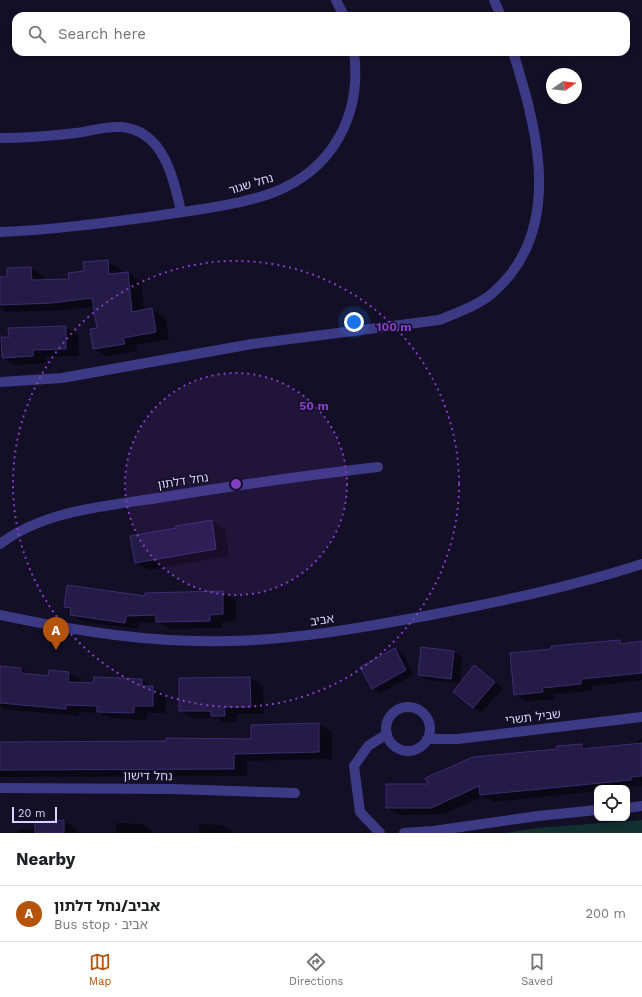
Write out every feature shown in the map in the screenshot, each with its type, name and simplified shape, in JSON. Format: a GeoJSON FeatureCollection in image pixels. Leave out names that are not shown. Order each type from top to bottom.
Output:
{"type":"FeatureCollection","features":[{"type":"Feature","properties":{"kind":"street"},"geometry":{"type":"LineString","coordinates":[[336,0],[342,12]]}},
{"type":"Feature","properties":{"kind":"street"},"geometry":{"type":"LineString","coordinates":[[494,0],[499,12]]}},
{"type":"Feature","properties":{"kind":"street","name":"נחל שגור"},"geometry":{"type":"LineString","coordinates":[[0,232],[84,225],[181,212],[237,203],[272,193],[300,178],[322,161],[339,140],[350,117],[355,93],[356,69],[354,56]]}},
{"type":"Feature","properties":{"kind":"street"},"geometry":{"type":"LineString","coordinates":[[0,382],[62,378],[252,344],[439,320],[463,311],[484,300],[502,284],[516,267],[527,247],[534,225],[538,202],[539,178],[537,153],[514,56]]}},
{"type":"Feature","properties":{"kind":"street"},"geometry":{"type":"LineString","coordinates":[[0,138],[53,136],[109,127],[122,127],[135,130],[154,144],[162,154],[174,179],[181,212]]}},
{"type":"Feature","properties":{"kind":"street","name":"נחל דלתון"},"geometry":{"type":"LineString","coordinates":[[0,544],[25,528],[64,515],[234,486],[378,467]]}},
{"type":"Feature","properties":{"kind":"street","name":"אביב"},"geometry":{"type":"LineString","coordinates":[[0,615],[49,626],[94,633],[168,640],[227,642],[284,639],[340,631],[484,604],[556,588],[642,564]]}},
{"type":"Feature","properties":{"kind":"street"},"geometry":{"type":"LineString","coordinates":[[410,707],[423,713],[429,725],[427,739],[416,749],[402,750],[390,741],[387,734],[386,727],[391,715],[403,708],[410,707]]}},
{"type":"Feature","properties":{"kind":"street","name":"שביל תשרי"},"geometry":{"type":"LineString","coordinates":[[427,739],[458,739],[642,717]]}},
{"type":"Feature","properties":{"kind":"street"},"geometry":{"type":"LineString","coordinates":[[380,833],[360,812],[354,766],[368,746],[387,734]]}},
{"type":"Feature","properties":{"kind":"street","name":"נחל דישון"},"geometry":{"type":"LineString","coordinates":[[0,788],[151,789],[295,793]]}},
{"type":"Feature","properties":{"kind":"street"},"geometry":{"type":"LineString","coordinates":[[630,808],[642,806]]}},
{"type":"Feature","properties":{"kind":"street"},"geometry":{"type":"LineString","coordinates":[[404,833],[432,831],[538,816],[594,810]]}},
{"type":"Feature","properties":{"kind":"green space"},"geometry":{"type":"Polygon","coordinates":[[[642,820],[642,833],[505,833],[536,828],[642,820]]]}},
{"type":"Feature","properties":{"kind":"building"},"geometry":{"type":"Polygon","coordinates":[[[108,260],[109,274],[128,272],[132,312],[152,308],[156,332],[123,338],[125,344],[93,349],[90,329],[97,328],[92,298],[52,303],[0,305],[0,277],[7,277],[7,268],[31,267],[32,280],[69,279],[68,273],[84,271],[83,262],[108,260]]]}},
{"type":"Feature","properties":{"kind":"building"},"geometry":{"type":"Polygon","coordinates":[[[66,326],[66,349],[33,350],[33,356],[2,358],[1,337],[9,337],[8,328],[66,326]]]}},
{"type":"Feature","properties":{"kind":"building"},"geometry":{"type":"Polygon","coordinates":[[[212,520],[216,549],[135,563],[130,536],[212,520]]]}},
{"type":"Feature","properties":{"kind":"building"},"geometry":{"type":"Polygon","coordinates":[[[67,585],[145,596],[145,593],[223,591],[223,614],[210,615],[210,621],[156,622],[156,615],[126,616],[125,623],[70,615],[71,608],[64,607],[67,585]]]}},
{"type":"Feature","properties":{"kind":"building"},"geometry":{"type":"Polygon","coordinates":[[[620,640],[620,644],[642,641],[642,673],[581,679],[581,684],[542,688],[543,692],[514,695],[510,653],[551,649],[551,646],[620,640]]]}},
{"type":"Feature","properties":{"kind":"building"},"geometry":{"type":"Polygon","coordinates":[[[421,647],[454,651],[451,679],[418,675],[421,647]]]}},
{"type":"Feature","properties":{"kind":"building"},"geometry":{"type":"Polygon","coordinates":[[[395,648],[406,670],[372,689],[360,667],[395,648]]]}},
{"type":"Feature","properties":{"kind":"building"},"geometry":{"type":"Polygon","coordinates":[[[474,665],[495,682],[473,708],[453,692],[474,665]]]}},
{"type":"Feature","properties":{"kind":"building"},"geometry":{"type":"Polygon","coordinates":[[[0,666],[21,668],[21,673],[48,676],[49,670],[69,672],[68,682],[93,683],[94,677],[142,679],[142,686],[153,686],[153,706],[134,706],[134,713],[97,712],[97,706],[66,705],[66,709],[0,703],[0,666]]]}},
{"type":"Feature","properties":{"kind":"building"},"geometry":{"type":"Polygon","coordinates":[[[250,677],[251,707],[224,707],[225,716],[211,716],[211,711],[179,711],[179,678],[250,677]]]}},
{"type":"Feature","properties":{"kind":"building"},"geometry":{"type":"Polygon","coordinates":[[[319,723],[319,752],[234,754],[234,769],[0,770],[0,742],[166,741],[166,738],[251,739],[251,725],[319,723]]]}},
{"type":"Feature","properties":{"kind":"building"},"geometry":{"type":"Polygon","coordinates":[[[642,743],[642,776],[631,777],[631,780],[480,795],[479,786],[431,808],[386,808],[386,784],[428,784],[425,778],[473,757],[557,749],[557,746],[582,744],[582,749],[642,743]]]}},
{"type":"Feature","properties":{"kind":"building"},"geometry":{"type":"Polygon","coordinates":[[[64,820],[64,833],[35,833],[35,822],[64,820]]]}},
{"type":"Feature","properties":{"kind":"place","name":"אביב/נחל דלתון"},"geometry":{"type":"Point","coordinates":[56,650]}}]}
